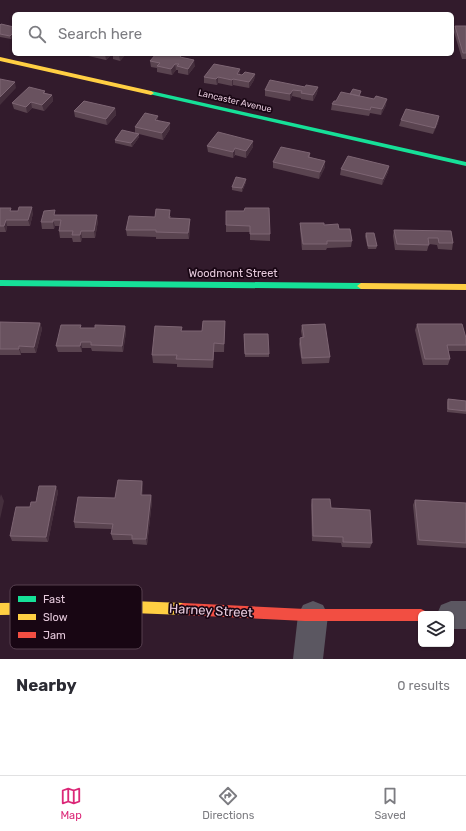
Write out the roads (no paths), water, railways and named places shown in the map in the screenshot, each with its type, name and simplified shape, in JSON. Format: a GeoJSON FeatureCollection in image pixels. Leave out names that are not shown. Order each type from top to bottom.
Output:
{"type":"FeatureCollection","features":[{"type":"Feature","properties":{"kind":"street","name":"Lancaster Avenue"},"geometry":{"type":"LineString","coordinates":[[0,59],[466,164]]}},
{"type":"Feature","properties":{"kind":"street","name":"Woodmont Street"},"geometry":{"type":"LineString","coordinates":[[0,283],[466,287]]}},
{"type":"Feature","properties":{"kind":"street","name":"Harney Street"},"geometry":{"type":"LineString","coordinates":[[142,607],[313,615],[418,616]]}},
{"type":"Feature","properties":{"kind":"street","name":"Harney Street"},"geometry":{"type":"LineString","coordinates":[[0,609],[10,609]]}},
{"type":"Feature","properties":{"kind":"street"},"geometry":{"type":"LineString","coordinates":[[308,659],[313,615]]}},
{"type":"Feature","properties":{"kind":"street"},"geometry":{"type":"LineString","coordinates":[[454,615],[466,615]]}}]}
